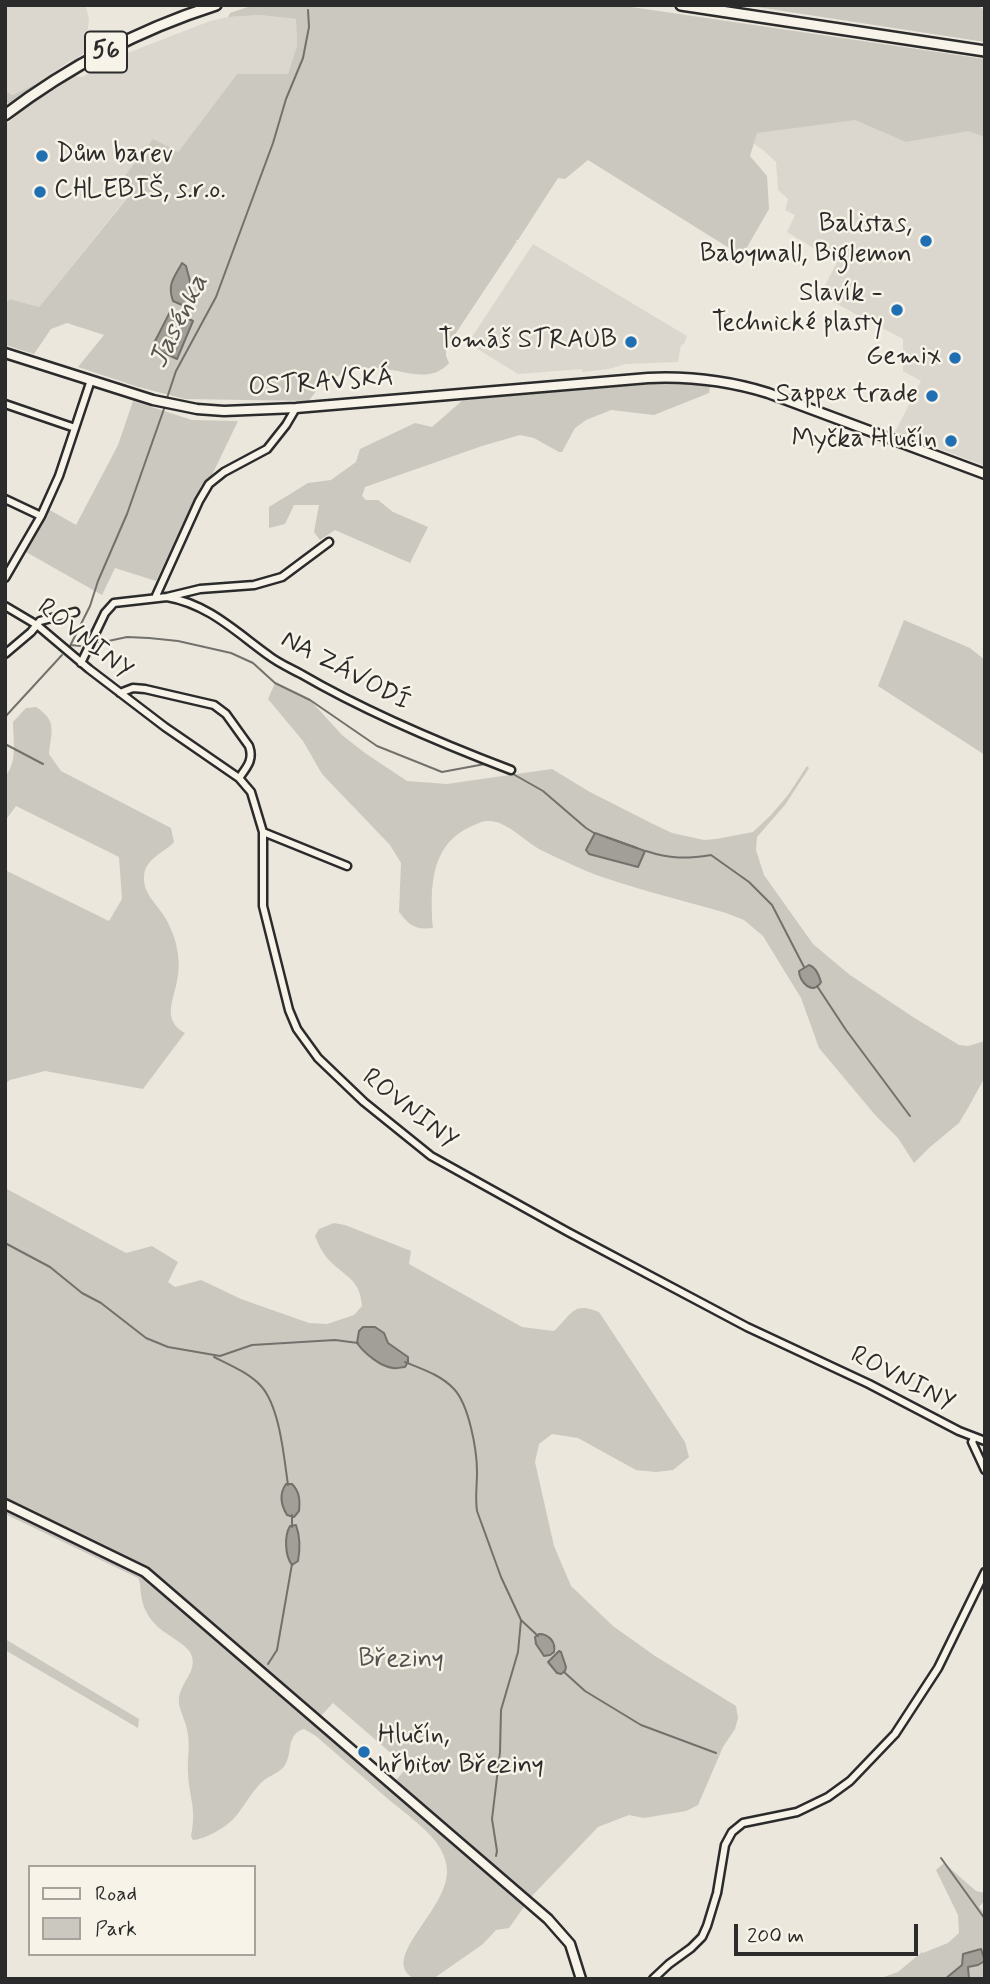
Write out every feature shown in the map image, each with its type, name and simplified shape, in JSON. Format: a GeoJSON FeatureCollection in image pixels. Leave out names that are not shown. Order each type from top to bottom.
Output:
{"type":"FeatureCollection","features":[{"type":"Feature","properties":{"kind":"main road","name":"56"},"geometry":{"type":"LineString","coordinates":[[5,115],[60,77],[120,44],[216,5]]}},
{"type":"Feature","properties":{"kind":"main road"},"geometry":{"type":"LineString","coordinates":[[681,5],[985,51]]}},
{"type":"Feature","properties":{"kind":"street","name":"OSTRAVSKÁ"},"geometry":{"type":"LineString","coordinates":[[5,353],[153,400],[197,409],[242,411],[648,378],[694,378],[755,389],[985,474]]}},
{"type":"Feature","properties":{"kind":"street"},"geometry":{"type":"LineString","coordinates":[[5,578],[59,476],[91,380]]}},
{"type":"Feature","properties":{"kind":"street"},"geometry":{"type":"LineString","coordinates":[[5,404],[75,428]]}},
{"type":"Feature","properties":{"kind":"street"},"geometry":{"type":"LineString","coordinates":[[155,598],[209,484],[224,472],[267,449],[296,408]]}},
{"type":"Feature","properties":{"kind":"street"},"geometry":{"type":"LineString","coordinates":[[5,499],[40,516]]}},
{"type":"Feature","properties":{"kind":"street","name":"NA ZÁVODÍ"},"geometry":{"type":"LineString","coordinates":[[81,663],[105,612],[111,605],[200,589],[254,585],[282,577],[329,542]]}},
{"type":"Feature","properties":{"kind":"street","name":"NA ZÁVODÍ"},"geometry":{"type":"LineString","coordinates":[[167,597],[185,601],[206,611],[241,633],[269,656],[334,693],[445,745],[511,770]]}},
{"type":"Feature","properties":{"kind":"street","name":"ROVNINY"},"geometry":{"type":"LineString","coordinates":[[5,606],[37,625],[81,663],[239,779],[251,792],[263,832],[263,906],[293,1020],[318,1058],[373,1109],[432,1156],[579,1239],[747,1327],[869,1384],[974,1438],[972,1442],[985,1470]]}},
{"type":"Feature","properties":{"kind":"street"},"geometry":{"type":"LineString","coordinates":[[5,654],[32,632],[40,621],[75,612]]}},
{"type":"Feature","properties":{"kind":"street"},"geometry":{"type":"LineString","coordinates":[[120,693],[133,688],[145,689],[220,708],[252,753],[251,761],[239,779]]}},
{"type":"Feature","properties":{"kind":"street"},"geometry":{"type":"LineString","coordinates":[[263,832],[347,866]]}},
{"type":"Feature","properties":{"kind":"street"},"geometry":{"type":"LineString","coordinates":[[974,1438],[985,1441]]}},
{"type":"Feature","properties":{"kind":"street"},"geometry":{"type":"LineString","coordinates":[[5,1504],[145,1572],[539,1911],[570,1944],[581,1979]]}},
{"type":"Feature","properties":{"kind":"street"},"geometry":{"type":"LineString","coordinates":[[653,1979],[702,1937],[717,1893],[725,1845],[732,1832],[743,1824],[797,1812],[816,1804],[850,1781],[890,1740],[938,1668],[985,1572]]}},
{"type":"Feature","properties":{"kind":"shaded area"},"geometry":{"type":"Polygon","coordinates":[[[5,5],[83,5],[89,19],[85,53],[42,81],[11,95],[5,90],[5,5]]]}},
{"type":"Feature","properties":{"kind":"shaded area"},"geometry":{"type":"Polygon","coordinates":[[[259,15],[296,19],[297,45],[288,74],[237,74],[178,152],[118,185],[133,190],[39,307],[10,299],[5,304],[5,125],[29,105],[75,76],[83,77],[111,59],[117,63],[123,60],[125,54],[210,21],[259,15]]]}},
{"type":"Feature","properties":{"kind":"shaded area"},"geometry":{"type":"Polygon","coordinates":[[[742,106],[985,126],[985,466],[895,432],[921,381],[903,371],[903,339],[820,295],[837,262],[787,232],[795,215],[785,210],[788,199],[778,190],[776,162],[726,125],[742,106]]]}},
{"type":"Feature","properties":{"kind":"shaded area"},"geometry":{"type":"Polygon","coordinates":[[[533,244],[687,336],[681,345],[678,362],[625,364],[582,372],[582,369],[518,374],[468,343],[533,244]]]}},
{"type":"Feature","properties":{"kind":"green space"},"geometry":{"type":"Polygon","coordinates":[[[254,5],[618,5],[985,59],[985,137],[968,131],[906,142],[855,120],[757,133],[750,156],[767,176],[769,209],[742,256],[588,160],[565,179],[558,178],[446,348],[449,363],[441,370],[422,375],[380,368],[351,371],[320,387],[309,401],[185,399],[138,387],[78,367],[104,335],[67,323],[51,329],[34,354],[5,345],[5,304],[10,299],[39,307],[133,191],[118,185],[153,139],[178,152],[237,74],[288,74],[297,45],[296,19],[259,15],[228,17],[230,13],[254,5]]]}},
{"type":"Feature","properties":{"kind":"green space"},"geometry":{"type":"Polygon","coordinates":[[[744,5],[976,5],[985,10],[985,42],[744,5]]]}},
{"type":"Feature","properties":{"kind":"green space"},"geometry":{"type":"Polygon","coordinates":[[[78,57],[80,60],[15,102],[5,102],[6,91],[12,95],[42,81],[78,57]]]}},
{"type":"Feature","properties":{"kind":"green space"},"geometry":{"type":"Polygon","coordinates":[[[674,382],[710,387],[709,393],[654,415],[611,410],[586,420],[575,428],[562,452],[534,438],[520,435],[365,487],[362,496],[366,500],[378,500],[393,512],[428,527],[410,563],[335,530],[320,540],[314,532],[319,505],[294,505],[285,524],[269,528],[269,507],[308,483],[331,480],[356,462],[360,449],[415,423],[432,427],[463,400],[674,382]]]}},
{"type":"Feature","properties":{"kind":"green space"},"geometry":{"type":"Polygon","coordinates":[[[133,401],[192,420],[238,421],[212,475],[201,486],[156,581],[115,568],[102,595],[26,552],[48,509],[76,525],[118,445],[133,401]]]}},
{"type":"Feature","properties":{"kind":"green space"},"geometry":{"type":"Polygon","coordinates":[[[904,620],[970,648],[985,660],[985,755],[878,686],[904,620]]]}},
{"type":"Feature","properties":{"kind":"green space"},"geometry":{"type":"Polygon","coordinates":[[[275,683],[310,700],[342,735],[407,781],[447,784],[552,769],[590,792],[672,833],[704,840],[753,832],[788,795],[807,766],[809,768],[785,805],[757,837],[756,850],[764,875],[813,944],[850,975],[959,1045],[968,1046],[985,1041],[985,1077],[968,1108],[959,1123],[914,1163],[898,1138],[819,1048],[801,998],[763,936],[744,920],[633,887],[572,865],[494,821],[472,826],[448,844],[440,856],[433,883],[433,928],[413,926],[399,912],[401,863],[390,845],[322,774],[303,741],[268,699],[275,683]],[[595,833],[589,854],[638,867],[643,850],[595,833]]]}},
{"type":"Feature","properties":{"kind":"green space"},"geometry":{"type":"Polygon","coordinates":[[[36,707],[50,722],[52,733],[49,754],[61,771],[171,828],[174,842],[148,865],[144,883],[174,936],[178,971],[171,1016],[173,1022],[185,1033],[143,1089],[45,1071],[10,1080],[5,1084],[5,870],[109,921],[122,899],[119,857],[16,806],[5,821],[5,776],[13,758],[13,722],[26,708],[36,707]]]}},
{"type":"Feature","properties":{"kind":"green space","name":"Březiny"},"geometry":{"type":"Polygon","coordinates":[[[5,1188],[126,1253],[152,1246],[178,1262],[168,1282],[175,1287],[201,1280],[241,1299],[309,1323],[327,1324],[354,1315],[362,1306],[356,1286],[328,1259],[315,1236],[319,1229],[334,1223],[345,1225],[411,1251],[409,1264],[522,1327],[554,1331],[573,1311],[583,1308],[599,1312],[685,1442],[689,1457],[673,1470],[636,1470],[578,1438],[552,1434],[539,1444],[535,1462],[554,1546],[571,1586],[613,1626],[655,1656],[736,1706],[738,1718],[735,1729],[723,1747],[698,1805],[686,1811],[644,1818],[629,1815],[598,1827],[531,1897],[509,1928],[496,1930],[483,1944],[433,1979],[413,1979],[405,1969],[404,1957],[440,1897],[447,1871],[442,1852],[431,1836],[316,1736],[304,1729],[298,1731],[292,1739],[283,1768],[259,1785],[232,1820],[210,1835],[193,1840],[193,1810],[188,1773],[189,1740],[179,1704],[181,1690],[192,1667],[191,1654],[149,1617],[142,1602],[138,1578],[5,1514],[5,1188]],[[358,1343],[377,1361],[408,1357],[388,1343],[358,1343]],[[297,1529],[287,1530],[288,1559],[295,1564],[299,1557],[297,1529]],[[333,1703],[318,1719],[393,1784],[407,1767],[333,1703]]]}},
{"type":"Feature","properties":{"kind":"green space"},"geometry":{"type":"Polygon","coordinates":[[[5,1639],[139,1719],[138,1728],[5,1650],[5,1639]]]}},
{"type":"Feature","properties":{"kind":"green space"},"geometry":{"type":"Polygon","coordinates":[[[944,1863],[976,1891],[985,1893],[985,1900],[979,1907],[985,1913],[985,1979],[969,1979],[968,1967],[978,1965],[962,1965],[945,1979],[878,1979],[898,1972],[922,1952],[948,1943],[959,1933],[958,1915],[936,1870],[944,1863]]]}},
{"type":"Feature","properties":{"kind":"water"},"geometry":{"type":"Polygon","coordinates":[[[182,263],[186,266],[195,300],[191,309],[173,301],[171,295],[172,281],[182,263]]]}},
{"type":"Feature","properties":{"kind":"water"},"geometry":{"type":"Polygon","coordinates":[[[171,310],[193,321],[177,359],[152,347],[171,310]]]}},
{"type":"Feature","properties":{"kind":"water"},"geometry":{"type":"Polygon","coordinates":[[[595,833],[645,851],[638,867],[589,854],[586,850],[595,833]]]}},
{"type":"Feature","properties":{"kind":"water"},"geometry":{"type":"Polygon","coordinates":[[[809,965],[815,969],[821,982],[814,988],[804,983],[799,971],[809,965]]]}},
{"type":"Feature","properties":{"kind":"water"},"geometry":{"type":"Polygon","coordinates":[[[363,1327],[375,1327],[384,1333],[388,1343],[408,1357],[405,1367],[388,1367],[364,1351],[357,1343],[359,1331],[363,1327]]]}},
{"type":"Feature","properties":{"kind":"water"},"geometry":{"type":"Polygon","coordinates":[[[286,1484],[292,1484],[299,1497],[299,1511],[294,1517],[287,1515],[282,1503],[282,1492],[286,1484]]]}},
{"type":"Feature","properties":{"kind":"water"},"geometry":{"type":"Polygon","coordinates":[[[296,1525],[299,1557],[292,1565],[286,1540],[290,1526],[296,1525]]]}},
{"type":"Feature","properties":{"kind":"water"},"geometry":{"type":"Polygon","coordinates":[[[539,1634],[546,1635],[553,1642],[554,1652],[550,1655],[544,1656],[536,1644],[535,1637],[539,1634]]]}},
{"type":"Feature","properties":{"kind":"water"},"geometry":{"type":"Polygon","coordinates":[[[559,1651],[566,1667],[561,1674],[548,1662],[559,1651]]]}},
{"type":"Feature","properties":{"kind":"water"},"geometry":{"type":"Polygon","coordinates":[[[981,1949],[985,1961],[968,1967],[969,1979],[945,1979],[962,1965],[963,1954],[981,1949]]]}},
{"type":"Feature","properties":{"kind":"waterway","name":"Jasénka"},"geometry":{"type":"LineString","coordinates":[[166,401],[176,371],[216,297],[273,143],[286,99],[303,58],[309,27],[308,10]]}},
{"type":"Feature","properties":{"kind":"waterway","name":"Jasénka"},"geometry":{"type":"LineString","coordinates":[[70,646],[90,606],[127,514],[165,406]]}},
{"type":"Feature","properties":{"kind":"waterway"},"geometry":{"type":"LineString","coordinates":[[99,643],[127,637],[149,638],[178,641],[231,653],[253,663],[275,683],[310,700],[377,746],[442,772],[485,764],[513,774],[543,791],[594,833]]}},
{"type":"Feature","properties":{"kind":"waterway"},"geometry":{"type":"LineString","coordinates":[[71,645],[80,646]]}},
{"type":"Feature","properties":{"kind":"waterway","name":"Jasénka"},"geometry":{"type":"LineString","coordinates":[[5,717],[62,655]]}},
{"type":"Feature","properties":{"kind":"waterway"},"geometry":{"type":"LineString","coordinates":[[5,744],[43,764]]}},
{"type":"Feature","properties":{"kind":"waterway"},"geometry":{"type":"LineString","coordinates":[[606,837],[637,848]]}},
{"type":"Feature","properties":{"kind":"waterway"},"geometry":{"type":"LineString","coordinates":[[646,851],[678,857],[711,855],[749,882],[772,905],[804,967]]}},
{"type":"Feature","properties":{"kind":"waterway"},"geometry":{"type":"LineString","coordinates":[[817,986],[910,1116]]}},
{"type":"Feature","properties":{"kind":"waterway"},"geometry":{"type":"LineString","coordinates":[[5,1243],[50,1267],[146,1338],[168,1347],[220,1356],[252,1345],[335,1340],[358,1343]]}},
{"type":"Feature","properties":{"kind":"waterway"},"geometry":{"type":"LineString","coordinates":[[214,1357],[251,1377],[267,1395],[277,1419],[288,1485]]}},
{"type":"Feature","properties":{"kind":"waterway"},"geometry":{"type":"LineString","coordinates":[[405,1362],[443,1380],[454,1389],[464,1406],[476,1452],[477,1511],[501,1577],[521,1620],[538,1636]]}},
{"type":"Feature","properties":{"kind":"waterway"},"geometry":{"type":"LineString","coordinates":[[292,1515],[292,1527]]}},
{"type":"Feature","properties":{"kind":"waterway"},"geometry":{"type":"LineString","coordinates":[[268,1664],[277,1650],[292,1564]]}},
{"type":"Feature","properties":{"kind":"waterway"},"geometry":{"type":"LineString","coordinates":[[496,1856],[492,1819],[500,1752],[501,1710],[518,1652],[521,1620]]}},
{"type":"Feature","properties":{"kind":"waterway"},"geometry":{"type":"LineString","coordinates":[[564,1672],[585,1691],[641,1725],[716,1753]]}},
{"type":"Feature","properties":{"kind":"waterway"},"geometry":{"type":"LineString","coordinates":[[941,1858],[985,1919]]}},
{"type":"Feature","properties":{"kind":"place","name":"Dům barev"},"geometry":{"type":"Point","coordinates":[42,156]}},
{"type":"Feature","properties":{"kind":"place","name":"CHLEBIŠ, s.r.o."},"geometry":{"type":"Point","coordinates":[40,192]}},
{"type":"Feature","properties":{"kind":"place","name":"Balistas, Babymall, Biglemon"},"geometry":{"type":"Point","coordinates":[926,241]}},
{"type":"Feature","properties":{"kind":"place","name":"Slavík - Technické plasty"},"geometry":{"type":"Point","coordinates":[897,310]}},
{"type":"Feature","properties":{"kind":"place","name":"Tomáš STRAUB"},"geometry":{"type":"Point","coordinates":[631,342]}},
{"type":"Feature","properties":{"kind":"place","name":"Gemix"},"geometry":{"type":"Point","coordinates":[955,358]}},
{"type":"Feature","properties":{"kind":"place","name":"Sappex trade"},"geometry":{"type":"Point","coordinates":[932,396]}},
{"type":"Feature","properties":{"kind":"place","name":"Myčka Hlučín"},"geometry":{"type":"Point","coordinates":[951,441]}},
{"type":"Feature","properties":{"kind":"place","name":"Hlučín, hřbitov Březiny"},"geometry":{"type":"Point","coordinates":[364,1752]}}]}
